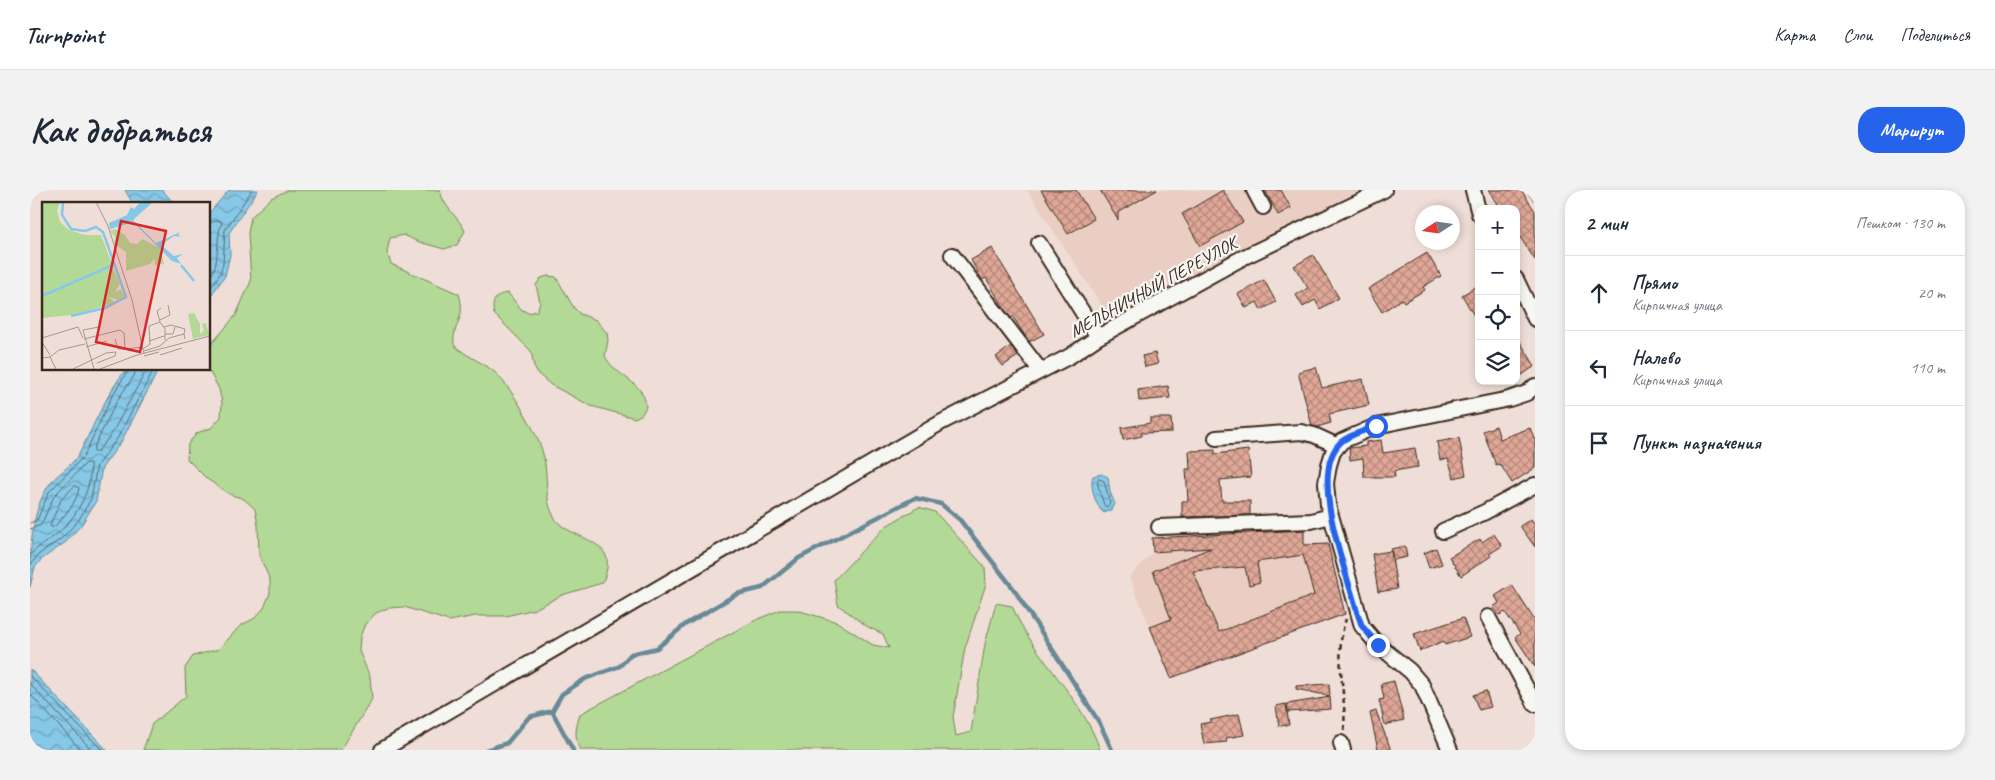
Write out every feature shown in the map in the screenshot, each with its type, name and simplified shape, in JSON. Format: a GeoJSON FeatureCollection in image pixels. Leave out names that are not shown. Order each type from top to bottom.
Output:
{"type":"FeatureCollection","features":[{"type":"Feature","properties":{"kind":"street"},"geometry":{"type":"LineString","coordinates":[[1254,190],[1263,207]]}},
{"type":"Feature","properties":{"kind":"street","name":"МЕЛЬНИЧНЫЙ ПЕРЕУЛОК"},"geometry":{"type":"LineString","coordinates":[[382,750],[942,422],[1242,258],[1384,190]]}},
{"type":"Feature","properties":{"kind":"street"},"geometry":{"type":"LineString","coordinates":[[1473,190],[1477,205]]}},
{"type":"Feature","properties":{"kind":"street"},"geometry":{"type":"LineString","coordinates":[[1039,243],[1098,337]]}},
{"type":"Feature","properties":{"kind":"street"},"geometry":{"type":"LineString","coordinates":[[952,255],[1040,370]]}},
{"type":"Feature","properties":{"kind":"street"},"geometry":{"type":"LineString","coordinates":[[1520,287],[1535,319]]}},
{"type":"Feature","properties":{"kind":"street"},"geometry":{"type":"LineString","coordinates":[[1450,750],[1422,685],[1410,671],[1388,654],[1362,626],[1331,516],[1326,483],[1328,465],[1338,446],[1353,436],[1376,426],[1509,400],[1527,393],[1535,386]]}},
{"type":"Feature","properties":{"kind":"street"},"geometry":{"type":"LineString","coordinates":[[1216,438],[1301,432],[1314,435],[1338,446]]}},
{"type":"Feature","properties":{"kind":"street"},"geometry":{"type":"LineString","coordinates":[[1443,531],[1535,486]]}},
{"type":"Feature","properties":{"kind":"street"},"geometry":{"type":"LineString","coordinates":[[1159,527],[1311,521],[1331,516]]}},
{"type":"Feature","properties":{"kind":"street"},"geometry":{"type":"LineString","coordinates":[[1488,617],[1535,704]]}},
{"type":"Feature","properties":{"kind":"path"},"geometry":{"type":"LineString","coordinates":[[1342,747],[1345,719],[1340,680],[1342,630],[1354,601]]}},
{"type":"Feature","properties":{"kind":"shaded area"},"geometry":{"type":"Polygon","coordinates":[[[1027,190],[1360,190],[1290,228],[1280,229],[1111,320],[1027,190]]]}},
{"type":"Feature","properties":{"kind":"shaded area"},"geometry":{"type":"Polygon","coordinates":[[[1304,530],[1304,543],[1327,544],[1345,614],[1171,678],[1129,577],[1153,552],[1152,538],[1304,530]]]}},
{"type":"Feature","properties":{"kind":"green space"},"geometry":{"type":"Polygon","coordinates":[[[288,190],[440,190],[447,206],[465,231],[457,245],[444,249],[416,241],[404,235],[390,238],[387,252],[391,264],[459,294],[461,309],[455,331],[454,345],[492,370],[514,396],[536,434],[540,445],[545,462],[548,502],[554,517],[561,525],[601,548],[606,556],[607,568],[602,583],[562,595],[535,609],[506,616],[476,616],[449,621],[404,607],[388,608],[376,613],[365,624],[360,637],[359,651],[370,677],[372,699],[341,750],[143,750],[152,724],[186,696],[185,668],[193,656],[219,649],[240,626],[255,618],[264,608],[270,593],[270,580],[259,555],[258,525],[255,509],[244,499],[229,494],[207,479],[187,459],[188,444],[197,433],[211,428],[221,417],[222,403],[219,389],[209,370],[210,346],[236,315],[251,281],[248,233],[251,217],[271,198],[288,190]]]}},
{"type":"Feature","properties":{"kind":"green space"},"geometry":{"type":"Polygon","coordinates":[[[548,276],[556,277],[574,308],[580,314],[596,320],[607,333],[608,341],[605,356],[616,370],[641,391],[646,407],[642,414],[635,418],[591,406],[551,385],[538,374],[534,367],[531,351],[494,314],[493,306],[495,299],[500,295],[508,293],[521,309],[528,313],[537,311],[540,302],[536,285],[541,278],[548,276]]]}},
{"type":"Feature","properties":{"kind":"green space"},"geometry":{"type":"Polygon","coordinates":[[[919,507],[935,512],[985,567],[986,584],[965,648],[953,717],[956,736],[971,732],[985,644],[996,603],[1012,606],[1032,643],[1082,713],[1100,750],[581,750],[576,737],[576,728],[580,714],[754,621],[780,610],[797,610],[837,622],[873,645],[889,648],[883,634],[868,627],[838,605],[834,580],[886,526],[919,507]]]}},
{"type":"Feature","properties":{"kind":"water"},"geometry":{"type":"Polygon","coordinates":[[[125,190],[162,190],[173,202],[132,202],[125,190]]]}},
{"type":"Feature","properties":{"kind":"water"},"geometry":{"type":"Polygon","coordinates":[[[229,190],[258,190],[229,233],[230,255],[225,276],[210,297],[210,212],[229,190]]]}},
{"type":"Feature","properties":{"kind":"water"},"geometry":{"type":"Polygon","coordinates":[[[125,370],[158,370],[121,442],[102,468],[96,501],[82,524],[66,542],[42,559],[35,567],[30,587],[30,560],[35,518],[44,493],[51,482],[77,457],[125,370]]]}},
{"type":"Feature","properties":{"kind":"water"},"geometry":{"type":"Polygon","coordinates":[[[1101,474],[1108,477],[1110,492],[1115,504],[1112,510],[1104,513],[1098,506],[1092,484],[1093,476],[1101,474]]]}},
{"type":"Feature","properties":{"kind":"water"},"geometry":{"type":"Polygon","coordinates":[[[30,669],[107,750],[30,750],[30,669]]]}},
{"type":"Feature","properties":{"kind":"building"},"geometry":{"type":"Polygon","coordinates":[[[1041,190],[1076,190],[1094,219],[1068,234],[1041,190]]]}},
{"type":"Feature","properties":{"kind":"building"},"geometry":{"type":"Polygon","coordinates":[[[1100,190],[1157,190],[1118,213],[1118,220],[1100,190]]]}},
{"type":"Feature","properties":{"kind":"building"},"geometry":{"type":"Polygon","coordinates":[[[1223,190],[1243,222],[1200,246],[1182,214],[1223,190]]]}},
{"type":"Feature","properties":{"kind":"building"},"geometry":{"type":"Polygon","coordinates":[[[1265,190],[1281,190],[1291,208],[1278,215],[1265,190]]]}},
{"type":"Feature","properties":{"kind":"building"},"geometry":{"type":"Polygon","coordinates":[[[1489,190],[1521,190],[1535,211],[1535,260],[1520,237],[1520,205],[1498,205],[1489,190]]]}},
{"type":"Feature","properties":{"kind":"building"},"geometry":{"type":"Polygon","coordinates":[[[992,248],[1044,334],[1029,342],[1013,317],[1011,318],[1005,310],[986,278],[982,280],[971,260],[992,248]]]}},
{"type":"Feature","properties":{"kind":"building"},"geometry":{"type":"Polygon","coordinates":[[[1427,253],[1441,276],[1423,287],[1425,290],[1404,302],[1402,299],[1382,312],[1368,289],[1427,253]]]}},
{"type":"Feature","properties":{"kind":"building"},"geometry":{"type":"Polygon","coordinates":[[[1313,255],[1339,298],[1320,309],[1315,300],[1303,307],[1296,295],[1308,288],[1294,266],[1313,255]]]}},
{"type":"Feature","properties":{"kind":"building"},"geometry":{"type":"Polygon","coordinates":[[[1264,280],[1276,302],[1261,310],[1257,302],[1246,308],[1238,294],[1264,280]]]}},
{"type":"Feature","properties":{"kind":"building"},"geometry":{"type":"Polygon","coordinates":[[[1475,287],[1475,317],[1462,295],[1475,287]]]}},
{"type":"Feature","properties":{"kind":"building"},"geometry":{"type":"Polygon","coordinates":[[[1520,342],[1535,366],[1520,376],[1520,342]]]}},
{"type":"Feature","properties":{"kind":"building"},"geometry":{"type":"Polygon","coordinates":[[[1011,346],[1018,356],[1003,366],[996,357],[1011,346]]]}},
{"type":"Feature","properties":{"kind":"building"},"geometry":{"type":"Polygon","coordinates":[[[1155,353],[1158,364],[1145,367],[1142,356],[1155,353]]]}},
{"type":"Feature","properties":{"kind":"building"},"geometry":{"type":"Polygon","coordinates":[[[1316,367],[1322,388],[1363,379],[1369,405],[1329,414],[1331,423],[1317,427],[1312,426],[1298,372],[1316,367]]]}},
{"type":"Feature","properties":{"kind":"building"},"geometry":{"type":"Polygon","coordinates":[[[1168,386],[1170,398],[1139,401],[1138,390],[1168,386]]]}},
{"type":"Feature","properties":{"kind":"building"},"geometry":{"type":"Polygon","coordinates":[[[1150,418],[1171,418],[1172,432],[1141,433],[1142,436],[1123,440],[1121,428],[1150,423],[1150,418]]]}},
{"type":"Feature","properties":{"kind":"building"},"geometry":{"type":"Polygon","coordinates":[[[1496,426],[1500,439],[1530,428],[1535,440],[1535,468],[1512,483],[1500,464],[1496,465],[1483,431],[1496,426]]]}},
{"type":"Feature","properties":{"kind":"building"},"geometry":{"type":"Polygon","coordinates":[[[1459,438],[1466,475],[1454,478],[1448,459],[1440,460],[1437,442],[1459,438]]]}},
{"type":"Feature","properties":{"kind":"building"},"geometry":{"type":"Polygon","coordinates":[[[1381,440],[1383,453],[1415,448],[1418,467],[1394,471],[1395,477],[1364,477],[1363,458],[1350,460],[1349,448],[1366,446],[1366,442],[1381,440]]]}},
{"type":"Feature","properties":{"kind":"building"},"geometry":{"type":"Polygon","coordinates":[[[1215,450],[1215,454],[1248,450],[1251,477],[1220,480],[1222,501],[1250,501],[1250,515],[1182,517],[1182,501],[1188,501],[1186,469],[1190,469],[1189,451],[1215,450]]]}},
{"type":"Feature","properties":{"kind":"building"},"geometry":{"type":"Polygon","coordinates":[[[1531,519],[1535,524],[1535,547],[1520,526],[1531,519]]]}},
{"type":"Feature","properties":{"kind":"building"},"geometry":{"type":"Polygon","coordinates":[[[1304,530],[1304,545],[1328,544],[1345,614],[1171,678],[1150,627],[1171,619],[1153,571],[1211,548],[1153,552],[1152,538],[1304,530]],[[1303,555],[1257,562],[1260,582],[1249,585],[1245,567],[1193,571],[1219,632],[1314,595],[1303,555]]]}},
{"type":"Feature","properties":{"kind":"building"},"geometry":{"type":"Polygon","coordinates":[[[1494,534],[1502,546],[1489,554],[1491,556],[1461,576],[1449,557],[1480,539],[1482,542],[1494,534]]]}},
{"type":"Feature","properties":{"kind":"building"},"geometry":{"type":"Polygon","coordinates":[[[1405,546],[1407,557],[1393,560],[1391,549],[1405,546]]]}},
{"type":"Feature","properties":{"kind":"building"},"geometry":{"type":"Polygon","coordinates":[[[1436,548],[1442,564],[1429,568],[1424,553],[1436,548]]]}},
{"type":"Feature","properties":{"kind":"building"},"geometry":{"type":"Polygon","coordinates":[[[1391,551],[1397,589],[1378,592],[1372,554],[1391,551]]]}},
{"type":"Feature","properties":{"kind":"building"},"geometry":{"type":"Polygon","coordinates":[[[1512,585],[1535,621],[1535,667],[1515,637],[1520,634],[1505,612],[1499,615],[1493,607],[1499,603],[1495,596],[1512,585]]]}},
{"type":"Feature","properties":{"kind":"building"},"geometry":{"type":"Polygon","coordinates":[[[1463,618],[1470,637],[1445,645],[1444,641],[1420,651],[1414,634],[1463,618]]]}},
{"type":"Feature","properties":{"kind":"building"},"geometry":{"type":"Polygon","coordinates":[[[1394,681],[1404,720],[1385,725],[1379,700],[1384,699],[1381,684],[1394,681]]]}},
{"type":"Feature","properties":{"kind":"building"},"geometry":{"type":"Polygon","coordinates":[[[1329,684],[1330,696],[1296,689],[1296,686],[1329,684]]]}},
{"type":"Feature","properties":{"kind":"building"},"geometry":{"type":"Polygon","coordinates":[[[1486,691],[1491,707],[1479,710],[1473,695],[1486,691]]]}},
{"type":"Feature","properties":{"kind":"building"},"geometry":{"type":"Polygon","coordinates":[[[1330,697],[1331,709],[1288,712],[1287,704],[1330,697]]]}},
{"type":"Feature","properties":{"kind":"building"},"geometry":{"type":"Polygon","coordinates":[[[1286,704],[1289,725],[1279,726],[1276,706],[1286,704]]]}},
{"type":"Feature","properties":{"kind":"building"},"geometry":{"type":"Polygon","coordinates":[[[1376,711],[1391,750],[1378,750],[1370,713],[1376,711]]]}},
{"type":"Feature","properties":{"kind":"building"},"geometry":{"type":"Polygon","coordinates":[[[1239,714],[1244,735],[1226,738],[1227,742],[1204,744],[1200,724],[1239,714]]]}},
{"type":"Feature","properties":{"kind":"waterway"},"geometry":{"type":"LineString","coordinates":[[486,750],[507,743],[529,717],[552,711],[562,694],[585,679],[620,666],[631,654],[657,648],[686,624],[737,594],[762,588],[799,558],[915,498],[941,504],[960,520],[1013,588],[1099,722],[1112,750]]}},
{"type":"Feature","properties":{"kind":"waterway"},"geometry":{"type":"LineString","coordinates":[[552,711],[573,750]]}},
{"type":"Feature","properties":{"kind":"railway"},"geometry":{"type":"LineString","coordinates":[[1529,190],[1535,198]]}},
{"type":"Feature","properties":{"kind":"route"},"geometry":{"type":"LineString","coordinates":[[1376,426],[1342,441],[1333,452],[1328,465],[1326,483],[1328,505],[1357,612],[1362,626],[1378,645]]}}]}
